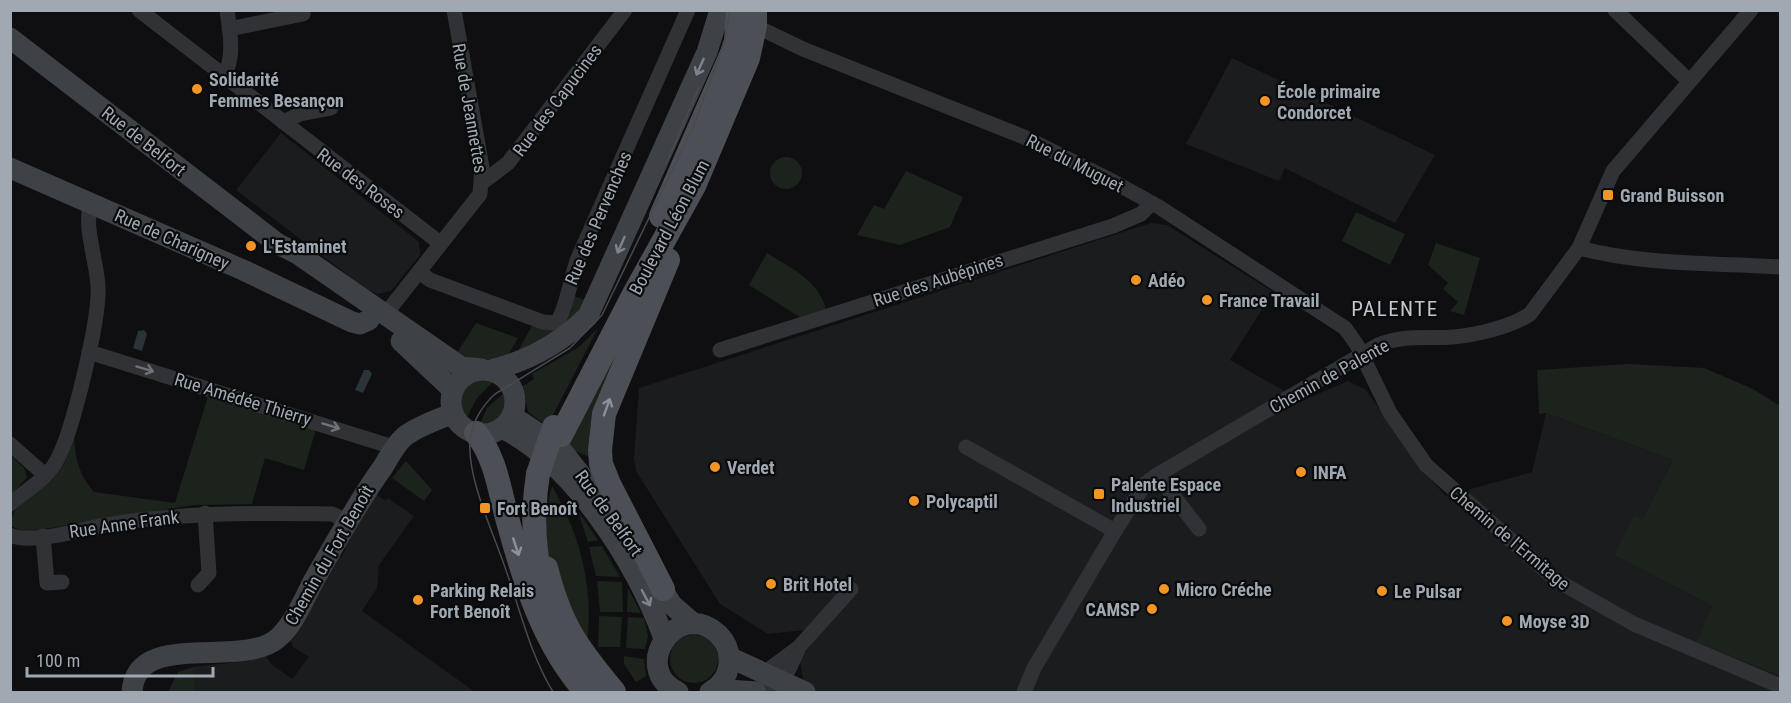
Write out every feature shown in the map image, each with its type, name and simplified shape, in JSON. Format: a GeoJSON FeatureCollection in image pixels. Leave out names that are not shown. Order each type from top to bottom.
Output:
{"type":"FeatureCollection","features":[{"type":"Feature","properties":{"kind":"main road","name":"Boulevard Léon Blum"},"geometry":{"type":"LineString","coordinates":[[557,431],[694,186],[748,58],[735,14]]}},
{"type":"Feature","properties":{"kind":"main road","name":"Boulevard Léon Blum"},"geometry":{"type":"LineString","coordinates":[[557,431],[677,180],[732,53],[735,14]]}},
{"type":"Feature","properties":{"kind":"main road"},"geometry":{"type":"LineString","coordinates":[[486,370],[499,373],[513,389],[515,398],[507,422],[494,432],[476,433],[467,430],[453,413],[453,390],[464,375],[486,370],[547,348],[570,333],[588,316],[707,52],[735,14]]}},
{"type":"Feature","properties":{"kind":"main road","name":"Rue de Belfort"},"geometry":{"type":"LineString","coordinates":[[10,38],[278,244],[298,254],[416,352],[453,390]]}},
{"type":"Feature","properties":{"kind":"main road","name":"Rue de Charigney"},"geometry":{"type":"LineString","coordinates":[[10,168],[91,204],[336,305]]}},
{"type":"Feature","properties":{"kind":"main road"},"geometry":{"type":"LineString","coordinates":[[663,590],[609,484],[601,464],[601,435],[604,414],[682,226],[694,186]]}},
{"type":"Feature","properties":{"kind":"main road","name":"Rue de Belfort"},"geometry":{"type":"LineString","coordinates":[[278,244],[282,254],[336,305]]}},
{"type":"Feature","properties":{"kind":"main road"},"geometry":{"type":"LineString","coordinates":[[336,305],[349,299],[378,320],[376,318]]}},
{"type":"Feature","properties":{"kind":"main road","name":"Rue de Belfort"},"geometry":{"type":"LineString","coordinates":[[376,318],[461,367],[486,370]]}},
{"type":"Feature","properties":{"kind":"main road","name":"Chemin du Fort Benoît"},"geometry":{"type":"LineString","coordinates":[[128,692],[135,677],[143,668],[162,656],[179,653],[242,652],[258,649],[277,639],[300,606],[347,521],[396,447],[407,435],[453,413]]}},
{"type":"Feature","properties":{"kind":"main road","name":"Rue de Belfort"},"geometry":{"type":"LineString","coordinates":[[507,422],[559,447],[620,523],[672,605],[694,624],[704,626],[722,638],[729,657]]}},
{"type":"Feature","properties":{"kind":"main road","name":"Rue de Belfort"},"geometry":{"type":"LineString","coordinates":[[507,422],[564,476],[586,502],[634,575],[664,638]]}},
{"type":"Feature","properties":{"kind":"main road"},"geometry":{"type":"LineString","coordinates":[[557,431],[533,502],[537,565],[548,608],[573,655],[603,693]]}},
{"type":"Feature","properties":{"kind":"main road"},"geometry":{"type":"LineString","coordinates":[[476,433],[489,451],[511,532],[542,625],[564,665],[586,693]]}},
{"type":"Feature","properties":{"kind":"main road"},"geometry":{"type":"LineString","coordinates":[[542,478],[541,524],[544,563],[556,606],[572,638],[614,693]]}},
{"type":"Feature","properties":{"kind":"main road"},"geometry":{"type":"LineString","coordinates":[[678,693],[665,683],[657,666],[660,647],[664,638],[672,630],[694,624]]}},
{"type":"Feature","properties":{"kind":"main road"},"geometry":{"type":"LineString","coordinates":[[729,657],[762,684]]}},
{"type":"Feature","properties":{"kind":"main road"},"geometry":{"type":"LineString","coordinates":[[713,691],[728,669],[729,657]]}},
{"type":"Feature","properties":{"kind":"main road"},"geometry":{"type":"LineString","coordinates":[[713,691],[762,684],[805,693]]}},
{"type":"Feature","properties":{"kind":"street","name":"Rue des Roses"},"geometry":{"type":"LineString","coordinates":[[140,10],[440,243]]}},
{"type":"Feature","properties":{"kind":"street"},"geometry":{"type":"LineString","coordinates":[[224,76],[229,67],[230,55],[227,10]]}},
{"type":"Feature","properties":{"kind":"street","name":"Rue de Jeannettes"},"geometry":{"type":"LineString","coordinates":[[376,318],[419,272],[480,194],[483,182],[453,10]]}},
{"type":"Feature","properties":{"kind":"street","name":"Rue des Capucines"},"geometry":{"type":"LineString","coordinates":[[483,182],[508,163],[625,10]]}},
{"type":"Feature","properties":{"kind":"street","name":"Rue des Pervenches"},"geometry":{"type":"LineString","coordinates":[[419,272],[430,280],[543,322],[556,323],[561,318],[570,278],[578,258],[688,10]]}},
{"type":"Feature","properties":{"kind":"street"},"geometry":{"type":"LineString","coordinates":[[1615,10],[1689,81]]}},
{"type":"Feature","properties":{"kind":"street","name":"Chemin de Palente"},"geometry":{"type":"LineString","coordinates":[[1024,693],[1034,668],[1115,531],[1145,484],[1156,475],[1387,342],[1411,336],[1454,337],[1522,319],[1530,314],[1578,248],[1613,171],[1751,10]]}},
{"type":"Feature","properties":{"kind":"street"},"geometry":{"type":"LineString","coordinates":[[229,29],[303,14]]}},
{"type":"Feature","properties":{"kind":"street","name":"Rue du Muguet"},"geometry":{"type":"LineString","coordinates":[[735,14],[803,49],[1024,137],[1152,203],[1345,328],[1362,355]]}},
{"type":"Feature","properties":{"kind":"street"},"geometry":{"type":"LineString","coordinates":[[283,122],[300,114],[332,108]]}},
{"type":"Feature","properties":{"kind":"street","name":"Rue des Aubépines"},"geometry":{"type":"LineString","coordinates":[[720,350],[1113,226],[1141,214],[1152,203]]}},
{"type":"Feature","properties":{"kind":"street"},"geometry":{"type":"LineString","coordinates":[[10,504],[45,475],[57,461],[67,436],[89,352],[99,297],[97,265],[88,220],[91,204]]}},
{"type":"Feature","properties":{"kind":"street"},"geometry":{"type":"LineString","coordinates":[[1578,248],[1596,253],[1677,261],[1780,267]]}},
{"type":"Feature","properties":{"kind":"street","name":"Rue Amédée Thierry"},"geometry":{"type":"LineString","coordinates":[[89,352],[396,447]]}},
{"type":"Feature","properties":{"kind":"street","name":"Chemin de l'Ermitage"},"geometry":{"type":"LineString","coordinates":[[1362,355],[1390,413],[1426,465],[1556,580],[1634,624],[1780,686]]}},
{"type":"Feature","properties":{"kind":"street"},"geometry":{"type":"LineString","coordinates":[[10,444],[45,475]]}},
{"type":"Feature","properties":{"kind":"street"},"geometry":{"type":"LineString","coordinates":[[966,447],[1115,531]]}},
{"type":"Feature","properties":{"kind":"street"},"geometry":{"type":"LineString","coordinates":[[1156,475],[1199,530]]}},
{"type":"Feature","properties":{"kind":"street","name":"Rue Anne Frank"},"geometry":{"type":"LineString","coordinates":[[198,585],[209,573],[205,513]]}},
{"type":"Feature","properties":{"kind":"street","name":"Rue Anne Frank"},"geometry":{"type":"LineString","coordinates":[[10,536],[21,539],[129,521],[205,513],[332,514],[347,521]]}},
{"type":"Feature","properties":{"kind":"street","name":"Rue Anne Frank"},"geometry":{"type":"LineString","coordinates":[[43,536],[47,583],[62,582]]}},
{"type":"Feature","properties":{"kind":"street"},"geometry":{"type":"LineString","coordinates":[[762,684],[851,589]]}},
{"type":"Feature","properties":{"kind":"shaded area","name":"École primaire Condorcet"},"geometry":{"type":"Polygon","coordinates":[[[1232,58],[1435,155],[1395,223],[1285,168],[1279,181],[1186,144],[1232,58]]]}},
{"type":"Feature","properties":{"kind":"shaded area"},"geometry":{"type":"Polygon","coordinates":[[[281,133],[419,242],[420,255],[391,291],[377,294],[366,289],[236,190],[281,133]]]}},
{"type":"Feature","properties":{"kind":"shaded area"},"geometry":{"type":"Polygon","coordinates":[[[786,157],[797,162],[802,173],[797,184],[786,189],[775,184],[770,173],[775,162],[786,157]]]}},
{"type":"Feature","properties":{"kind":"shaded area"},"geometry":{"type":"Polygon","coordinates":[[[906,171],[963,197],[950,227],[900,245],[857,235],[874,205],[884,209],[906,171]]]}},
{"type":"Feature","properties":{"kind":"shaded area"},"geometry":{"type":"Polygon","coordinates":[[[1356,212],[1405,234],[1390,265],[1342,241],[1356,212]]]}},
{"type":"Feature","properties":{"kind":"shaded area"},"geometry":{"type":"Polygon","coordinates":[[[1151,223],[1167,225],[1273,292],[1230,360],[1302,401],[1348,381],[1365,389],[1426,474],[1446,496],[1532,472],[1546,413],[1673,460],[1642,519],[1634,516],[1614,555],[1712,606],[1698,642],[1780,676],[1780,692],[805,692],[800,660],[823,628],[768,634],[720,604],[636,471],[634,458],[639,388],[1151,223]]]}},
{"type":"Feature","properties":{"kind":"shaded area"},"geometry":{"type":"Polygon","coordinates":[[[1436,243],[1480,258],[1464,315],[1450,311],[1458,302],[1443,289],[1448,283],[1428,265],[1436,243]]]}},
{"type":"Feature","properties":{"kind":"shaded area"},"geometry":{"type":"Polygon","coordinates":[[[767,253],[810,282],[817,290],[826,309],[800,317],[749,285],[767,253]]]}},
{"type":"Feature","properties":{"kind":"shaded area"},"geometry":{"type":"Polygon","coordinates":[[[574,296],[589,302],[564,329],[517,353],[533,324],[566,320],[571,312],[574,296]]]}},
{"type":"Feature","properties":{"kind":"shaded area"},"geometry":{"type":"Polygon","coordinates":[[[631,305],[598,461],[564,446],[631,305]]]}},
{"type":"Feature","properties":{"kind":"shaded area"},"geometry":{"type":"Polygon","coordinates":[[[476,323],[518,338],[506,359],[471,359],[457,353],[476,323]]]}},
{"type":"Feature","properties":{"kind":"shaded area"},"geometry":{"type":"Polygon","coordinates":[[[598,328],[546,425],[528,412],[523,386],[534,379],[532,374],[579,347],[598,328]]]}},
{"type":"Feature","properties":{"kind":"shaded area"},"geometry":{"type":"Polygon","coordinates":[[[144,330],[147,334],[142,351],[133,348],[138,331],[144,330]]]}},
{"type":"Feature","properties":{"kind":"shaded area"},"geometry":{"type":"Polygon","coordinates":[[[1629,364],[1704,368],[1753,389],[1780,406],[1780,676],[1697,642],[1712,606],[1614,555],[1634,515],[1642,519],[1673,460],[1546,413],[1539,414],[1537,370],[1629,364]]]}},
{"type":"Feature","properties":{"kind":"shaded area"},"geometry":{"type":"Polygon","coordinates":[[[364,370],[369,370],[372,374],[363,393],[355,390],[364,370]]]}},
{"type":"Feature","properties":{"kind":"shaded area"},"geometry":{"type":"Polygon","coordinates":[[[477,377],[496,379],[477,398],[466,419],[460,406],[461,395],[466,385],[477,377]]]}},
{"type":"Feature","properties":{"kind":"shaded area"},"geometry":{"type":"Polygon","coordinates":[[[506,391],[508,405],[503,416],[493,423],[479,426],[487,408],[506,391]]]}},
{"type":"Feature","properties":{"kind":"shaded area"},"geometry":{"type":"Polygon","coordinates":[[[208,396],[316,429],[304,470],[265,458],[252,504],[194,505],[25,532],[11,526],[12,516],[23,501],[48,482],[62,467],[74,435],[79,466],[94,492],[175,503],[208,396]]]}},
{"type":"Feature","properties":{"kind":"shaded area"},"geometry":{"type":"Polygon","coordinates":[[[10,455],[24,468],[27,477],[11,495],[10,455]]]}},
{"type":"Feature","properties":{"kind":"shaded area"},"geometry":{"type":"Polygon","coordinates":[[[406,461],[432,490],[424,501],[392,478],[406,461]]]}},
{"type":"Feature","properties":{"kind":"shaded area"},"geometry":{"type":"Polygon","coordinates":[[[552,486],[571,525],[584,566],[589,608],[586,652],[560,591],[548,552],[547,509],[552,486]]]}},
{"type":"Feature","properties":{"kind":"shaded area"},"geometry":{"type":"Polygon","coordinates":[[[376,494],[386,501],[388,498],[414,516],[379,565],[377,588],[362,611],[475,692],[196,692],[193,667],[248,661],[266,656],[271,664],[292,679],[309,657],[293,647],[290,639],[338,557],[341,557],[346,549],[344,546],[376,494]]]}},
{"type":"Feature","properties":{"kind":"shaded area"},"geometry":{"type":"Polygon","coordinates":[[[578,511],[598,540],[588,542],[578,511]]]}},
{"type":"Feature","properties":{"kind":"shaded area"},"geometry":{"type":"Polygon","coordinates":[[[602,546],[620,577],[596,576],[589,547],[602,546]]]}},
{"type":"Feature","properties":{"kind":"shaded area"},"geometry":{"type":"Polygon","coordinates":[[[597,581],[622,582],[623,612],[600,612],[597,581]]]}},
{"type":"Feature","properties":{"kind":"shaded area"},"geometry":{"type":"Polygon","coordinates":[[[628,588],[641,613],[627,612],[628,588]]]}},
{"type":"Feature","properties":{"kind":"shaded area"},"geometry":{"type":"Polygon","coordinates":[[[599,616],[622,617],[620,647],[598,647],[599,616]]]}},
{"type":"Feature","properties":{"kind":"shaded area"},"geometry":{"type":"Polygon","coordinates":[[[628,617],[644,618],[648,636],[645,649],[626,648],[628,617]]]}},
{"type":"Feature","properties":{"kind":"shaded area"},"geometry":{"type":"Polygon","coordinates":[[[689,635],[699,635],[714,645],[718,659],[717,668],[708,679],[699,683],[689,683],[674,673],[670,664],[670,654],[680,639],[689,635]]]}},
{"type":"Feature","properties":{"kind":"shaded area"},"geometry":{"type":"Polygon","coordinates":[[[624,656],[644,659],[646,676],[636,682],[624,664],[624,656]]]}},
{"type":"Feature","properties":{"kind":"shaded area"},"geometry":{"type":"Polygon","coordinates":[[[193,667],[196,692],[168,692],[178,672],[193,667]]]}},
{"type":"Feature","properties":{"kind":"tram line"},"geometry":{"type":"LineString","coordinates":[[553,692],[532,649],[477,490],[470,456],[473,427],[481,410],[495,394],[570,348],[602,315],[694,125],[725,40],[730,10]]}},
{"type":"Feature","properties":{"kind":"tram line"},"geometry":{"type":"LineString","coordinates":[[666,164],[699,87]]}},
{"type":"Feature","properties":{"kind":"place","name":"Solidarité Femmes Besançon"},"geometry":{"type":"Point","coordinates":[197,89]}},
{"type":"Feature","properties":{"kind":"place","name":"École primaire Condorcet"},"geometry":{"type":"Point","coordinates":[1265,101]}},
{"type":"Feature","properties":{"kind":"place","name":"Grand Buisson"},"geometry":{"type":"Point","coordinates":[1608,195]}},
{"type":"Feature","properties":{"kind":"place","name":"L'Estaminet"},"geometry":{"type":"Point","coordinates":[251,246]}},
{"type":"Feature","properties":{"kind":"place","name":"Adéo"},"geometry":{"type":"Point","coordinates":[1136,280]}},
{"type":"Feature","properties":{"kind":"place","name":"France Travail"},"geometry":{"type":"Point","coordinates":[1207,300]}},
{"type":"Feature","properties":{"kind":"place","name":"Verdet"},"geometry":{"type":"Point","coordinates":[715,467]}},
{"type":"Feature","properties":{"kind":"place","name":"INFA"},"geometry":{"type":"Point","coordinates":[1301,472]}},
{"type":"Feature","properties":{"kind":"place","name":"Palente Espace Industriel"},"geometry":{"type":"Point","coordinates":[1099,494]}},
{"type":"Feature","properties":{"kind":"place","name":"Polycaptil"},"geometry":{"type":"Point","coordinates":[914,501]}},
{"type":"Feature","properties":{"kind":"place","name":"Fort Benoît"},"geometry":{"type":"Point","coordinates":[485,508]}},
{"type":"Feature","properties":{"kind":"place","name":"Brit Hotel"},"geometry":{"type":"Point","coordinates":[771,584]}},
{"type":"Feature","properties":{"kind":"place","name":"Micro Créche"},"geometry":{"type":"Point","coordinates":[1164,589]}},
{"type":"Feature","properties":{"kind":"place","name":"Le Pulsar"},"geometry":{"type":"Point","coordinates":[1382,591]}},
{"type":"Feature","properties":{"kind":"place","name":"Parking Relais Fort Benoît"},"geometry":{"type":"Point","coordinates":[418,600]}},
{"type":"Feature","properties":{"kind":"place","name":"CAMSP"},"geometry":{"type":"Point","coordinates":[1152,609]}},
{"type":"Feature","properties":{"kind":"place","name":"Moyse 3D"},"geometry":{"type":"Point","coordinates":[1507,621]}},
{"type":"Feature","properties":{"kind":"district","name":"PALENTE"},"geometry":{"type":"Point","coordinates":[1395,309]}}]}
